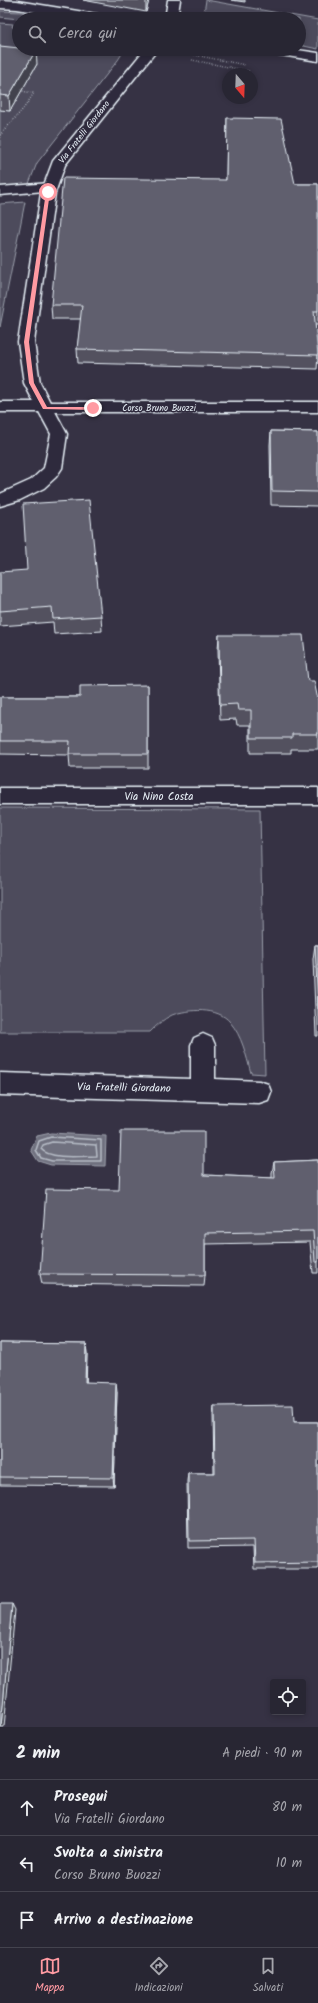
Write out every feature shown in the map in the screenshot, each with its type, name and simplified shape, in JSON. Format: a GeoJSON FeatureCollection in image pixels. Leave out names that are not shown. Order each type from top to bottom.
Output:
{"type":"FeatureCollection","features":[{"type":"Feature","properties":{"kind":"street"},"geometry":{"type":"LineString","coordinates":[[172,12],[174,0]]}},
{"type":"Feature","properties":{"kind":"street"},"geometry":{"type":"LineString","coordinates":[[0,4],[17,5],[60,12]]}},
{"type":"Feature","properties":{"kind":"street"},"geometry":{"type":"LineString","coordinates":[[306,55],[318,57]]}},
{"type":"Feature","properties":{"kind":"street","name":"Via Fratelli Giordano"},"geometry":{"type":"LineString","coordinates":[[0,500],[9,498],[38,484],[52,470],[60,434],[32,383],[26,342],[50,188],[58,164],[146,56]]}},
{"type":"Feature","properties":{"kind":"street"},"geometry":{"type":"LineString","coordinates":[[0,191],[50,188]]}},
{"type":"Feature","properties":{"kind":"street","name":"Corso Bruno Buozzi"},"geometry":{"type":"LineString","coordinates":[[0,407],[318,407]]}},
{"type":"Feature","properties":{"kind":"street","name":"Via Nino Costa"},"geometry":{"type":"LineString","coordinates":[[0,796],[318,796]]}},
{"type":"Feature","properties":{"kind":"street"},"geometry":{"type":"LineString","coordinates":[[203,1045],[203,1090]]}},
{"type":"Feature","properties":{"kind":"street","name":"Via Fratelli Giordano"},"geometry":{"type":"LineString","coordinates":[[0,1084],[259,1092]]}},
{"type":"Feature","properties":{"kind":"path"},"geometry":{"type":"LineString","coordinates":[[0,135],[24,108],[34,93],[21,91]]}},
{"type":"Feature","properties":{"kind":"shaded area"},"geometry":{"type":"Polygon","coordinates":[[[206,0],[273,12],[204,12],[206,0]]]}},
{"type":"Feature","properties":{"kind":"shaded area"},"geometry":{"type":"Polygon","coordinates":[[[0,11],[21,12],[12,12],[12,18],[0,17],[0,11]]]}},
{"type":"Feature","properties":{"kind":"shaded area"},"geometry":{"type":"Polygon","coordinates":[[[306,18],[318,20],[318,49],[306,46],[306,18]]]}},
{"type":"Feature","properties":{"kind":"shaded area"},"geometry":{"type":"Polygon","coordinates":[[[0,23],[12,24],[12,56],[121,56],[37,163],[28,186],[0,189],[0,110],[10,111],[0,60],[0,23]]]}},
{"type":"Feature","properties":{"kind":"shaded area"},"geometry":{"type":"Polygon","coordinates":[[[25,202],[0,327],[0,204],[25,202]]]}},
{"type":"Feature","properties":{"kind":"shaded area"},"geometry":{"type":"Polygon","coordinates":[[[0,808],[260,809],[265,1074],[251,1073],[238,1033],[225,1017],[211,1012],[186,1011],[172,1015],[157,1025],[150,1032],[0,1032],[0,808]]]}},
{"type":"Feature","properties":{"kind":"water"},"geometry":{"type":"Polygon","coordinates":[[[51,1133],[106,1136],[105,1166],[51,1165],[38,1161],[31,1150],[37,1136],[51,1133]]]}},
{"type":"Feature","properties":{"kind":"building"},"geometry":{"type":"Polygon","coordinates":[[[0,46],[12,47],[12,56],[32,56],[9,96],[0,95],[0,46]]]}},
{"type":"Feature","properties":{"kind":"building"},"geometry":{"type":"Polygon","coordinates":[[[227,118],[281,119],[295,184],[318,184],[318,311],[314,311],[318,355],[77,349],[82,305],[51,305],[63,178],[226,180],[227,118]]]}},
{"type":"Feature","properties":{"kind":"building"},"geometry":{"type":"Polygon","coordinates":[[[271,431],[318,432],[318,492],[272,491],[271,431]]]}},
{"type":"Feature","properties":{"kind":"building"},"geometry":{"type":"Polygon","coordinates":[[[89,500],[101,616],[53,619],[52,607],[0,611],[0,572],[27,570],[23,504],[89,500]]]}},
{"type":"Feature","properties":{"kind":"building"},"geometry":{"type":"Polygon","coordinates":[[[219,635],[303,635],[308,681],[314,681],[318,700],[318,734],[292,734],[292,738],[251,738],[251,710],[238,710],[237,704],[220,705],[219,635]]]}},
{"type":"Feature","properties":{"kind":"building"},"geometry":{"type":"Polygon","coordinates":[[[148,685],[148,754],[69,754],[70,741],[0,741],[0,697],[80,697],[80,686],[148,685]]]}},
{"type":"Feature","properties":{"kind":"building"},"geometry":{"type":"Polygon","coordinates":[[[315,945],[318,945],[318,1009],[315,945]]]}},
{"type":"Feature","properties":{"kind":"building"},"geometry":{"type":"Polygon","coordinates":[[[121,1131],[204,1131],[204,1175],[275,1178],[274,1162],[318,1160],[318,1262],[315,1262],[313,1231],[205,1233],[205,1275],[40,1274],[46,1189],[119,1190],[121,1131]]]}},
{"type":"Feature","properties":{"kind":"building"},"geometry":{"type":"Polygon","coordinates":[[[0,1343],[86,1344],[85,1382],[116,1383],[113,1478],[0,1477],[0,1343]]]}},
{"type":"Feature","properties":{"kind":"building"},"geometry":{"type":"Polygon","coordinates":[[[293,1405],[294,1422],[318,1422],[318,1562],[255,1563],[254,1540],[189,1541],[188,1473],[215,1473],[214,1406],[293,1405]]]}},
{"type":"Feature","properties":{"kind":"building"},"geometry":{"type":"Polygon","coordinates":[[[0,1604],[12,1604],[1,1727],[0,1727],[0,1604]]]}},
{"type":"Feature","properties":{"kind":"route"},"geometry":{"type":"LineString","coordinates":[[48,192],[26,342],[32,383],[45,408],[93,408]]}}]}
